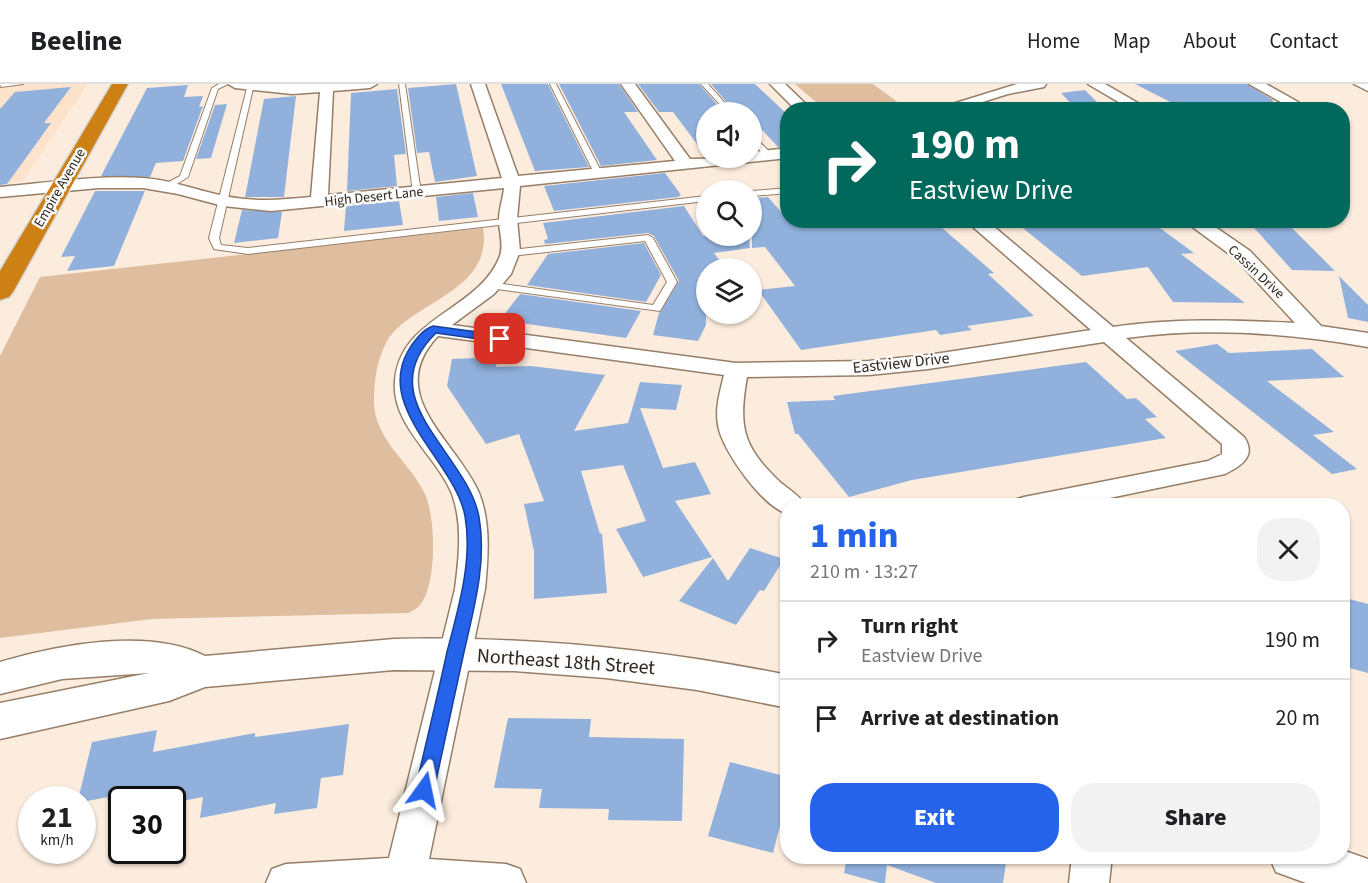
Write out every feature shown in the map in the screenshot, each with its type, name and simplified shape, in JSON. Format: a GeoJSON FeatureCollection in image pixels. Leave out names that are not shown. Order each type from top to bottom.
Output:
{"type":"FeatureCollection","features":[{"type":"Feature","properties":{"kind":"highway","name":"Empire Avenue"},"geometry":{"type":"LineString","coordinates":[[0,292],[50,187],[105,84]]}},
{"type":"Feature","properties":{"kind":"highway","name":"Empire Avenue"},"geometry":{"type":"LineString","coordinates":[[0,253],[50,187],[120,84]]}},
{"type":"Feature","properties":{"kind":"main road","name":"Northeast 18th Street"},"geometry":{"type":"LineString","coordinates":[[0,721],[169,685],[200,672],[365,658],[456,654],[623,663],[719,676],[780,690]]}},
{"type":"Feature","properties":{"kind":"main road","name":"Northeast 18th Street"},"geometry":{"type":"LineString","coordinates":[[0,678],[50,665],[128,658],[175,660],[200,672]]}},
{"type":"Feature","properties":{"kind":"main road"},"geometry":{"type":"LineString","coordinates":[[1316,864],[1368,882]]}},
{"type":"Feature","properties":{"kind":"street"},"geometry":{"type":"LineString","coordinates":[[235,84],[292,90],[370,84]]}},
{"type":"Feature","properties":{"kind":"street"},"geometry":{"type":"LineString","coordinates":[[405,876],[470,589],[474,550],[472,516],[460,483],[423,430],[411,407],[406,384],[408,361],[417,345],[433,329],[489,285],[499,274],[511,253],[508,223],[511,183],[478,84]]}},
{"type":"Feature","properties":{"kind":"street"},"geometry":{"type":"LineString","coordinates":[[628,84],[685,164]]}},
{"type":"Feature","properties":{"kind":"street"},"geometry":{"type":"LineString","coordinates":[[777,84],[796,102]]}},
{"type":"Feature","properties":{"kind":"street"},"geometry":{"type":"LineString","coordinates":[[990,84],[1006,90]]}},
{"type":"Feature","properties":{"kind":"street"},"geometry":{"type":"LineString","coordinates":[[963,102],[1039,84]]}},
{"type":"Feature","properties":{"kind":"street"},"geometry":{"type":"LineString","coordinates":[[1095,84],[1128,102]]}},
{"type":"Feature","properties":{"kind":"street"},"geometry":{"type":"LineString","coordinates":[[1256,84],[1291,102]]}},
{"type":"Feature","properties":{"kind":"street"},"geometry":{"type":"LineString","coordinates":[[1360,84],[1368,87]]}},
{"type":"Feature","properties":{"kind":"street"},"geometry":{"type":"LineString","coordinates":[[319,202],[327,86]]}},
{"type":"Feature","properties":{"kind":"street","name":"High Desert Lane"},"geometry":{"type":"LineString","coordinates":[[762,156],[780,154]]}},
{"type":"Feature","properties":{"kind":"street","name":"High Desert Lane"},"geometry":{"type":"LineString","coordinates":[[0,192],[50,187],[143,183],[223,201],[271,206],[417,193],[696,163]]}},
{"type":"Feature","properties":{"kind":"street"},"geometry":{"type":"LineString","coordinates":[[983,228],[1235,442],[1235,458],[1216,468],[1064,498]]}},
{"type":"Feature","properties":{"kind":"street","name":"Cassin Drive"},"geometry":{"type":"LineString","coordinates":[[1204,228],[1243,255],[1314,331]]}},
{"type":"Feature","properties":{"kind":"street","name":"Eastview Drive"},"geometry":{"type":"LineString","coordinates":[[433,329],[736,370],[869,368],[928,362],[1109,335],[1186,327],[1234,326],[1314,331],[1368,340]]}},
{"type":"Feature","properties":{"kind":"street"},"geometry":{"type":"LineString","coordinates":[[736,370],[729,417],[733,435],[744,455],[771,490],[782,498]]}},
{"type":"Feature","properties":{"kind":"street"},"geometry":{"type":"LineString","coordinates":[[1089,883],[1091,864]]}},
{"type":"Feature","properties":{"kind":"street"},"geometry":{"type":"LineString","coordinates":[[286,883],[405,876],[506,883]]}},
{"type":"Feature","properties":{"kind":"lane"},"geometry":{"type":"LineString","coordinates":[[1,85],[20,84]]}},
{"type":"Feature","properties":{"kind":"lane"},"geometry":{"type":"LineString","coordinates":[[166,187],[183,177],[215,88],[225,84]]}},
{"type":"Feature","properties":{"kind":"lane"},"geometry":{"type":"LineString","coordinates":[[402,84],[417,193]]}},
{"type":"Feature","properties":{"kind":"lane"},"geometry":{"type":"LineString","coordinates":[[553,84],[598,173]]}},
{"type":"Feature","properties":{"kind":"lane"},"geometry":{"type":"LineString","coordinates":[[704,84],[721,102]]}},
{"type":"Feature","properties":{"kind":"lane"},"geometry":{"type":"LineString","coordinates":[[250,86],[214,238],[217,247],[248,251],[696,200]]}},
{"type":"Feature","properties":{"kind":"lane"},"geometry":{"type":"LineString","coordinates":[[762,148],[769,156]]}},
{"type":"Feature","properties":{"kind":"lane"},"geometry":{"type":"LineString","coordinates":[[762,193],[780,191]]}},
{"type":"Feature","properties":{"kind":"lane"},"geometry":{"type":"LineString","coordinates":[[489,285],[656,309],[672,282],[648,238],[511,253]]}},
{"type":"Feature","properties":{"kind":"shaded area"},"geometry":{"type":"Polygon","coordinates":[[[0,84],[88,84],[23,181],[0,183],[0,84]]]}},
{"type":"Feature","properties":{"kind":"shaded area"},"geometry":{"type":"Polygon","coordinates":[[[795,84],[873,84],[897,102],[816,102],[795,84]]]}},
{"type":"Feature","properties":{"kind":"shaded area"},"geometry":{"type":"Polygon","coordinates":[[[483,228],[483,250],[475,268],[446,295],[396,329],[380,356],[377,371],[374,400],[379,427],[418,482],[429,505],[433,534],[432,567],[426,595],[418,607],[409,613],[152,619],[0,638],[0,356],[40,277],[483,228]]]}},
{"type":"Feature","properties":{"kind":"building"},"geometry":{"type":"Polygon","coordinates":[[[456,84],[477,176],[435,182],[429,152],[417,153],[408,88],[456,84]]]}},
{"type":"Feature","properties":{"kind":"building"},"geometry":{"type":"Polygon","coordinates":[[[501,84],[548,84],[589,167],[535,171],[501,84]]]}},
{"type":"Feature","properties":{"kind":"building"},"geometry":{"type":"Polygon","coordinates":[[[559,84],[619,84],[638,112],[624,112],[657,160],[601,166],[559,84]]]}},
{"type":"Feature","properties":{"kind":"building"},"geometry":{"type":"Polygon","coordinates":[[[638,84],[699,84],[715,102],[696,102],[696,143],[673,112],[659,112],[638,84]]]}},
{"type":"Feature","properties":{"kind":"building"},"geometry":{"type":"Polygon","coordinates":[[[711,84],[755,84],[780,107],[780,147],[762,130],[762,102],[726,102],[711,84]]]}},
{"type":"Feature","properties":{"kind":"building"},"geometry":{"type":"Polygon","coordinates":[[[1135,84],[1247,84],[1273,100],[1273,102],[1170,102],[1135,84]]]}},
{"type":"Feature","properties":{"kind":"building"},"geometry":{"type":"Polygon","coordinates":[[[188,85],[184,97],[203,96],[199,107],[203,106],[183,161],[156,163],[150,177],[101,176],[147,88],[188,85]]]}},
{"type":"Feature","properties":{"kind":"building"},"geometry":{"type":"Polygon","coordinates":[[[71,87],[44,123],[51,123],[31,151],[7,184],[0,185],[0,109],[15,92],[71,87]]]}},
{"type":"Feature","properties":{"kind":"building"},"geometry":{"type":"Polygon","coordinates":[[[397,89],[406,154],[394,155],[397,186],[347,191],[351,93],[397,89]]]}},
{"type":"Feature","properties":{"kind":"building"},"geometry":{"type":"Polygon","coordinates":[[[1085,90],[1097,102],[1069,102],[1061,93],[1085,90]]]}},
{"type":"Feature","properties":{"kind":"building"},"geometry":{"type":"Polygon","coordinates":[[[296,96],[284,197],[245,197],[264,99],[296,96]]]}},
{"type":"Feature","properties":{"kind":"building"},"geometry":{"type":"Polygon","coordinates":[[[227,104],[211,158],[196,159],[215,105],[227,104]]]}},
{"type":"Feature","properties":{"kind":"building"},"geometry":{"type":"Polygon","coordinates":[[[665,173],[681,195],[678,197],[554,211],[544,186],[665,173]]]}},
{"type":"Feature","properties":{"kind":"building"},"geometry":{"type":"Polygon","coordinates":[[[95,191],[145,191],[114,266],[67,271],[75,256],[61,257],[95,191]]]}},
{"type":"Feature","properties":{"kind":"building"},"geometry":{"type":"Polygon","coordinates":[[[473,193],[478,217],[439,221],[436,197],[473,193]]]}},
{"type":"Feature","properties":{"kind":"building"},"geometry":{"type":"Polygon","coordinates":[[[762,197],[768,197],[780,211],[780,228],[942,228],[994,273],[988,274],[1034,316],[967,326],[972,330],[940,335],[936,330],[801,350],[762,296],[762,290],[795,286],[765,247],[752,248],[752,246],[762,246],[762,197]]]}},
{"type":"Feature","properties":{"kind":"building"},"geometry":{"type":"Polygon","coordinates":[[[399,201],[403,225],[344,231],[346,206],[399,201]]]}},
{"type":"Feature","properties":{"kind":"building"},"geometry":{"type":"Polygon","coordinates":[[[684,206],[696,225],[696,246],[750,246],[750,248],[714,253],[718,258],[696,258],[696,324],[706,324],[698,341],[653,335],[659,313],[679,281],[654,236],[648,233],[545,244],[544,240],[548,239],[543,223],[684,206]]]}},
{"type":"Feature","properties":{"kind":"building"},"geometry":{"type":"Polygon","coordinates":[[[242,210],[282,212],[278,238],[234,243],[242,210]]]}},
{"type":"Feature","properties":{"kind":"building"},"geometry":{"type":"Polygon","coordinates":[[[1023,228],[1160,228],[1194,253],[1181,254],[1245,303],[1173,302],[1148,267],[1082,276],[1023,228]]]}},
{"type":"Feature","properties":{"kind":"building"},"geometry":{"type":"Polygon","coordinates":[[[1254,228],[1292,228],[1335,271],[1292,270],[1254,228]]]}},
{"type":"Feature","properties":{"kind":"building"},"geometry":{"type":"Polygon","coordinates":[[[644,243],[661,275],[646,302],[527,285],[548,254],[644,243]]]}},
{"type":"Feature","properties":{"kind":"building"},"geometry":{"type":"Polygon","coordinates":[[[1339,276],[1368,305],[1368,322],[1348,318],[1339,276]]]}},
{"type":"Feature","properties":{"kind":"building"},"geometry":{"type":"Polygon","coordinates":[[[520,294],[641,311],[626,338],[500,320],[520,294]]]}},
{"type":"Feature","properties":{"kind":"building"},"geometry":{"type":"Polygon","coordinates":[[[1217,344],[1229,353],[1312,349],[1344,377],[1267,381],[1334,432],[1313,435],[1357,469],[1332,474],[1175,351],[1217,344]]]}},
{"type":"Feature","properties":{"kind":"building"},"geometry":{"type":"Polygon","coordinates":[[[497,357],[496,367],[531,366],[605,375],[574,431],[628,423],[640,382],[682,385],[676,410],[640,408],[663,468],[695,462],[711,494],[675,501],[712,557],[643,577],[616,529],[646,521],[623,465],[581,471],[600,534],[602,533],[607,593],[534,599],[534,551],[524,504],[544,501],[519,434],[486,444],[447,386],[452,359],[497,357]]]}},
{"type":"Feature","properties":{"kind":"building"},"geometry":{"type":"Polygon","coordinates":[[[1086,362],[1127,399],[1136,398],[1157,417],[1145,419],[1166,438],[912,480],[849,497],[798,434],[795,434],[787,402],[835,400],[833,396],[1086,362]]]}},
{"type":"Feature","properties":{"kind":"building"},"geometry":{"type":"Polygon","coordinates":[[[750,548],[780,558],[780,565],[764,591],[760,590],[736,625],[679,601],[713,558],[728,581],[750,548]]]}},
{"type":"Feature","properties":{"kind":"building"},"geometry":{"type":"Polygon","coordinates":[[[1350,599],[1368,604],[1368,673],[1350,668],[1350,599]]]}},
{"type":"Feature","properties":{"kind":"building"},"geometry":{"type":"Polygon","coordinates":[[[508,718],[591,719],[589,737],[684,739],[682,821],[608,820],[609,809],[539,808],[542,789],[494,788],[508,718]]]}},
{"type":"Feature","properties":{"kind":"building"},"geometry":{"type":"Polygon","coordinates":[[[349,724],[343,775],[321,778],[317,808],[274,814],[276,803],[200,818],[203,797],[186,800],[186,786],[108,786],[108,797],[96,799],[96,786],[81,786],[92,742],[157,730],[153,752],[255,733],[255,737],[349,724]]]}},
{"type":"Feature","properties":{"kind":"building"},"geometry":{"type":"Polygon","coordinates":[[[730,762],[780,775],[780,825],[773,853],[708,836],[730,762]]]}},
{"type":"Feature","properties":{"kind":"building"},"geometry":{"type":"Polygon","coordinates":[[[846,864],[1006,864],[1003,883],[936,883],[887,865],[885,883],[844,873],[846,864]]]}},
{"type":"Feature","properties":{"kind":"route"},"geometry":{"type":"LineString","coordinates":[[424,790],[470,589],[474,550],[472,516],[460,483],[423,430],[411,407],[406,384],[408,361],[417,345],[433,329],[500,339]]}}]}
